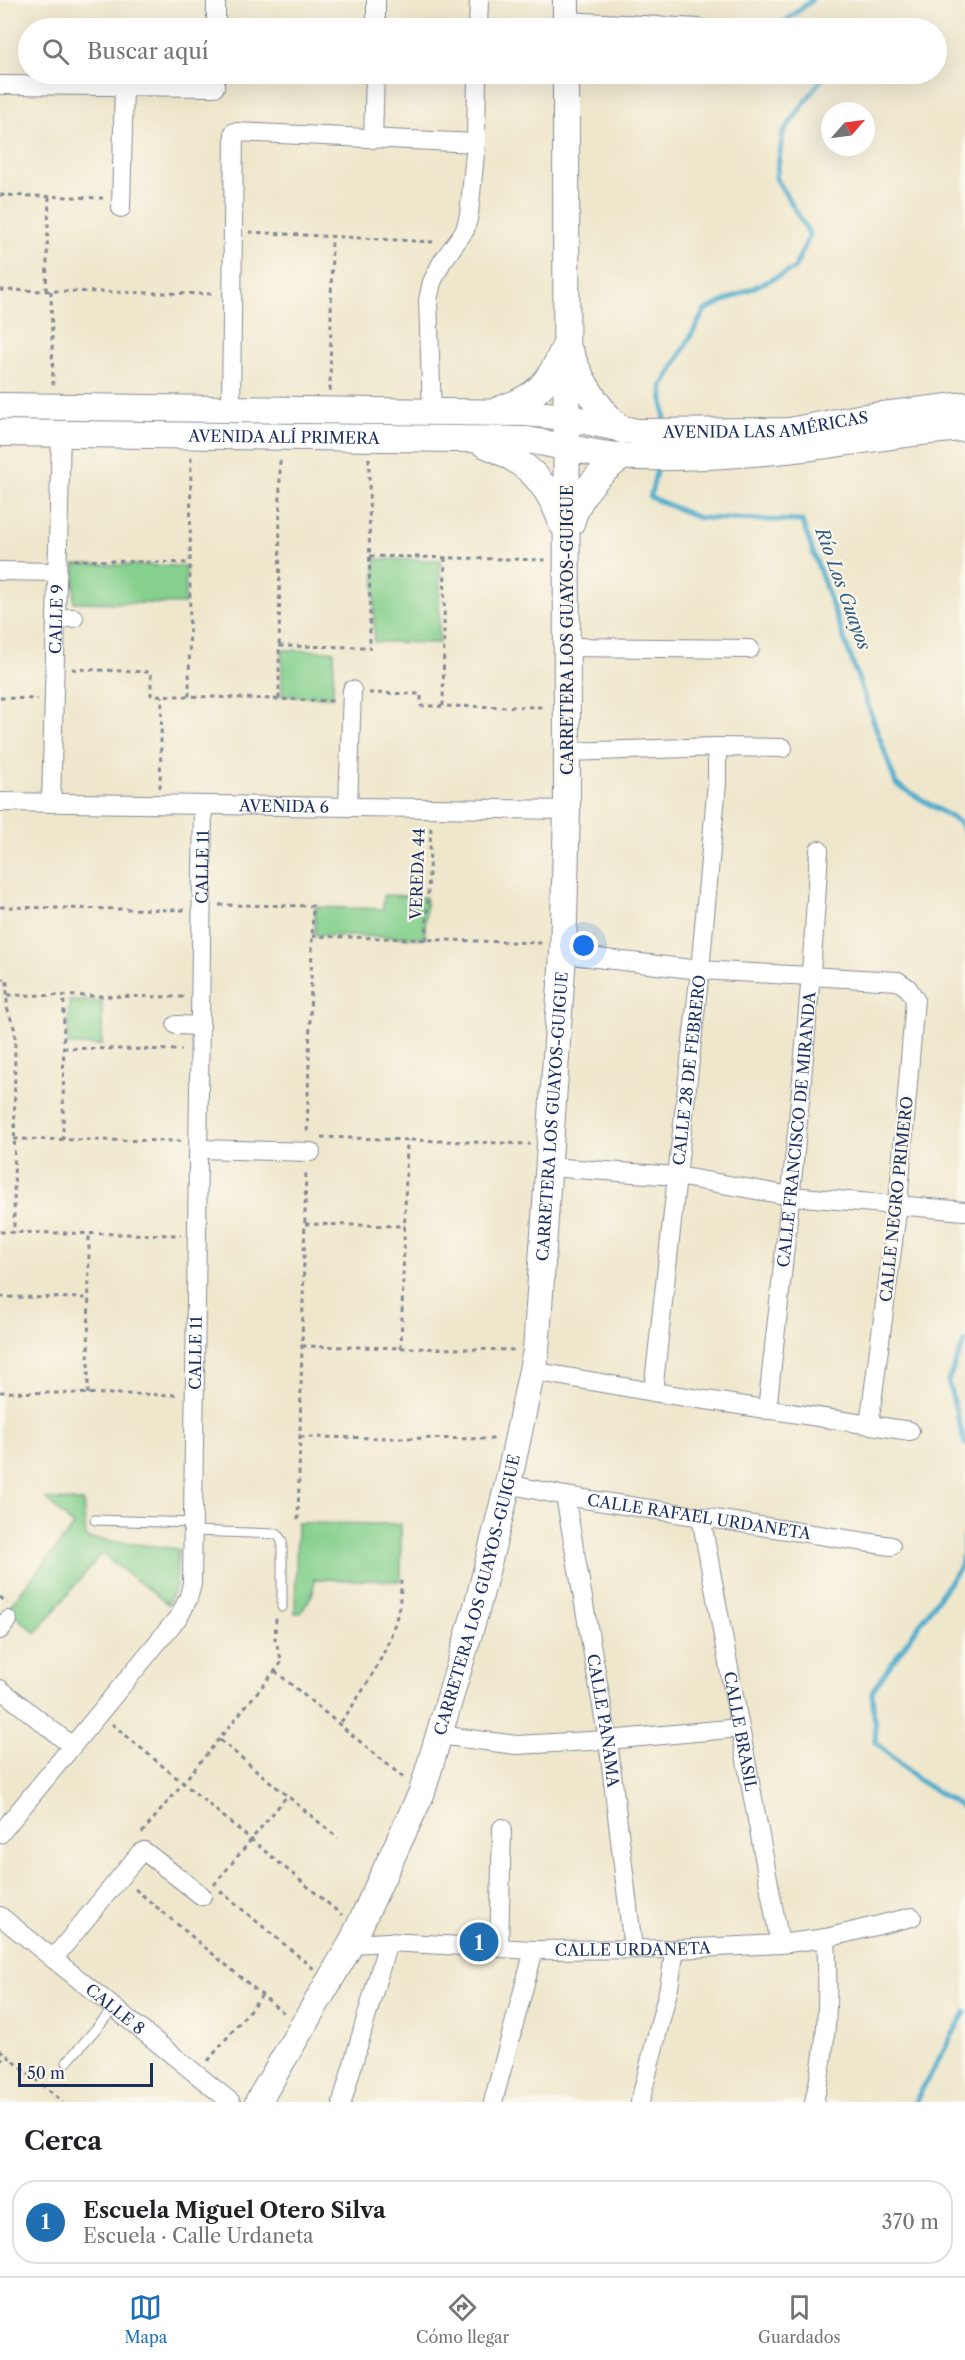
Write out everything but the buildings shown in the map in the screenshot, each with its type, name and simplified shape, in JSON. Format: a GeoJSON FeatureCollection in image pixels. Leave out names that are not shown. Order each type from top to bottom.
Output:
{"type":"FeatureCollection","features":[{"type":"Feature","properties":{"kind":"main road","name":"CARRETERA LOS GUAYOS-GUIGUE"},"geometry":{"type":"LineString","coordinates":[[258,2102],[355,1936],[421,1793],[478,1603],[508,1484],[534,1361],[563,949],[567,810],[566,84]]}},
{"type":"Feature","properties":{"kind":"main road"},"geometry":{"type":"LineString","coordinates":[[484,413],[517,404],[536,391],[552,375],[567,342]]}},
{"type":"Feature","properties":{"kind":"main road"},"geometry":{"type":"LineString","coordinates":[[567,342],[586,388],[630,444],[589,485],[578,501],[567,549]]}},
{"type":"Feature","properties":{"kind":"main road","name":"AVENIDA LAS AMÉRICAS"},"geometry":{"type":"LineString","coordinates":[[734,443],[858,418],[965,405]]}},
{"type":"Feature","properties":{"kind":"main road","name":"AVENIDA ALÍ PRIMERA"},"geometry":{"type":"LineString","coordinates":[[0,406],[484,413],[567,417]]}},
{"type":"Feature","properties":{"kind":"main road","name":"AVENIDA LAS AMÉRICAS"},"geometry":{"type":"LineString","coordinates":[[567,417],[630,444]]}},
{"type":"Feature","properties":{"kind":"main road","name":"AVENIDA LAS AMÉRICAS"},"geometry":{"type":"LineString","coordinates":[[567,449],[630,444],[734,443],[814,447],[918,431],[965,428]]}},
{"type":"Feature","properties":{"kind":"main road","name":"AVENIDA ALÍ PRIMERA"},"geometry":{"type":"LineString","coordinates":[[0,433],[527,440],[567,449]]}},
{"type":"Feature","properties":{"kind":"main road"},"geometry":{"type":"LineString","coordinates":[[467,440],[499,450],[519,461],[537,476],[550,495],[567,549]]}},
{"type":"Feature","properties":{"kind":"street"},"geometry":{"type":"LineString","coordinates":[[216,0],[216,18]]}},
{"type":"Feature","properties":{"kind":"street"},"geometry":{"type":"LineString","coordinates":[[376,0],[376,18]]}},
{"type":"Feature","properties":{"kind":"street"},"geometry":{"type":"LineString","coordinates":[[478,18],[479,0]]}},
{"type":"Feature","properties":{"kind":"street"},"geometry":{"type":"LineString","coordinates":[[0,85],[215,87],[215,84]]}},
{"type":"Feature","properties":{"kind":"street"},"geometry":{"type":"LineString","coordinates":[[373,139],[375,84]]}},
{"type":"Feature","properties":{"kind":"street"},"geometry":{"type":"LineString","coordinates":[[432,412],[428,300],[432,282],[465,231],[469,215],[476,143],[477,84]]}},
{"type":"Feature","properties":{"kind":"street"},"geometry":{"type":"LineString","coordinates":[[121,203],[124,86]]}},
{"type":"Feature","properties":{"kind":"street"},"geometry":{"type":"LineString","coordinates":[[231,410],[234,132],[476,143]]}},
{"type":"Feature","properties":{"kind":"street","name":"CALLE 9"},"geometry":{"type":"LineString","coordinates":[[51,803],[55,669],[65,618],[57,566],[61,434]]}},
{"type":"Feature","properties":{"kind":"street"},"geometry":{"type":"LineString","coordinates":[[0,571],[57,566]]}},
{"type":"Feature","properties":{"kind":"street"},"geometry":{"type":"LineString","coordinates":[[567,647],[750,649]]}},
{"type":"Feature","properties":{"kind":"street"},"geometry":{"type":"LineString","coordinates":[[348,807],[352,694]]}},
{"type":"Feature","properties":{"kind":"street"},"geometry":{"type":"LineString","coordinates":[[567,752],[717,747],[783,748]]}},
{"type":"Feature","properties":{"kind":"street","name":"CALLE 28 DE FEBRERO"},"geometry":{"type":"LineString","coordinates":[[653,1392],[700,970],[717,783],[717,747]]}},
{"type":"Feature","properties":{"kind":"street","name":"AVENIDA 6"},"geometry":{"type":"LineString","coordinates":[[0,802],[348,807],[406,814],[432,808],[567,810]]}},
{"type":"Feature","properties":{"kind":"street","name":"CALLE 11"},"geometry":{"type":"LineString","coordinates":[[0,1834],[180,1615],[192,1584],[196,1395],[205,1338],[198,1235],[203,805]]}},
{"type":"Feature","properties":{"kind":"street","name":"CALLE FRANCISCO DE MIRANDA"},"geometry":{"type":"LineString","coordinates":[[767,1410],[791,1196],[812,975],[819,849]]}},
{"type":"Feature","properties":{"kind":"street"},"geometry":{"type":"LineString","coordinates":[[563,949],[700,970],[812,975]]}},
{"type":"Feature","properties":{"kind":"street","name":"CALLE NEGRO PRIMERO"},"geometry":{"type":"LineString","coordinates":[[812,975],[898,981],[908,988],[915,999],[898,1204],[869,1425]]}},
{"type":"Feature","properties":{"kind":"street"},"geometry":{"type":"LineString","coordinates":[[176,1025],[201,1026]]}},
{"type":"Feature","properties":{"kind":"street"},"geometry":{"type":"LineString","coordinates":[[199,1146],[308,1147]]}},
{"type":"Feature","properties":{"kind":"street"},"geometry":{"type":"LineString","coordinates":[[549,1156],[791,1196],[965,1211]]}},
{"type":"Feature","properties":{"kind":"street"},"geometry":{"type":"LineString","coordinates":[[534,1361],[653,1392],[910,1431]]}},
{"type":"Feature","properties":{"kind":"street","name":"CALLE RAFAEL URDANETA"},"geometry":{"type":"LineString","coordinates":[[508,1484],[565,1496],[891,1546]]}},
{"type":"Feature","properties":{"kind":"street","name":"CALLE PANAMA"},"geometry":{"type":"LineString","coordinates":[[565,1496],[608,1740],[633,1948]]}},
{"type":"Feature","properties":{"kind":"street","name":"CALLE BRASIL"},"geometry":{"type":"LineString","coordinates":[[701,1517],[780,1944]]}},
{"type":"Feature","properties":{"kind":"street"},"geometry":{"type":"LineString","coordinates":[[0,1689],[72,1746]]}},
{"type":"Feature","properties":{"kind":"street"},"geometry":{"type":"LineString","coordinates":[[439,1735],[516,1745],[608,1740],[740,1728]]}},
{"type":"Feature","properties":{"kind":"street"},"geometry":{"type":"LineString","coordinates":[[499,1948],[502,1828]]}},
{"type":"Feature","properties":{"kind":"street"},"geometry":{"type":"LineString","coordinates":[[53,1959],[144,1851],[202,1896]]}},
{"type":"Feature","properties":{"kind":"street","name":"CALLE 8"},"geometry":{"type":"LineString","coordinates":[[0,1916],[231,2102]]}},
{"type":"Feature","properties":{"kind":"street","name":"CALLE URDANETA"},"geometry":{"type":"LineString","coordinates":[[355,1936],[388,1942],[534,1950],[675,1949],[780,1944],[826,1938],[912,1917]]}},
{"type":"Feature","properties":{"kind":"street"},"geometry":{"type":"LineString","coordinates":[[814,2102],[826,2042],[829,1994],[826,1938]]}},
{"type":"Feature","properties":{"kind":"street"},"geometry":{"type":"LineString","coordinates":[[342,2102],[388,1942]]}},
{"type":"Feature","properties":{"kind":"street"},"geometry":{"type":"LineString","coordinates":[[640,2102],[669,1987],[675,1949]]}},
{"type":"Feature","properties":{"kind":"street"},"geometry":{"type":"LineString","coordinates":[[493,2102],[534,1950]]}},
{"type":"Feature","properties":{"kind":"lane"},"geometry":{"type":"LineString","coordinates":[[95,1520],[277,1534],[282,1541],[279,1610]]}},
{"type":"Feature","properties":{"kind":"lane"},"geometry":{"type":"LineString","coordinates":[[67,2062],[114,2008]]}},
{"type":"Feature","properties":{"kind":"path"},"geometry":{"type":"LineString","coordinates":[[0,195],[121,203]]}},
{"type":"Feature","properties":{"kind":"path"},"geometry":{"type":"LineString","coordinates":[[46,291],[49,196]]}},
{"type":"Feature","properties":{"kind":"path"},"geometry":{"type":"LineString","coordinates":[[232,232],[332,235],[456,243]]}},
{"type":"Feature","properties":{"kind":"path"},"geometry":{"type":"LineString","coordinates":[[330,411],[332,235]]}},
{"type":"Feature","properties":{"kind":"path"},"geometry":{"type":"LineString","coordinates":[[0,290],[232,294]]}},
{"type":"Feature","properties":{"kind":"path"},"geometry":{"type":"LineString","coordinates":[[51,291],[54,407]]}},
{"type":"Feature","properties":{"kind":"path"},"geometry":{"type":"LineString","coordinates":[[189,696],[192,436]]}},
{"type":"Feature","properties":{"kind":"path"},"geometry":{"type":"LineString","coordinates":[[279,699],[280,437]]}},
{"type":"Feature","properties":{"kind":"path"},"geometry":{"type":"LineString","coordinates":[[279,646],[370,649],[369,438]]}},
{"type":"Feature","properties":{"kind":"path"},"geometry":{"type":"LineString","coordinates":[[370,556],[446,558],[567,549]]}},
{"type":"Feature","properties":{"kind":"path"},"geometry":{"type":"LineString","coordinates":[[443,706],[446,558]]}},
{"type":"Feature","properties":{"kind":"path"},"geometry":{"type":"LineString","coordinates":[[57,566],[189,563]]}},
{"type":"Feature","properties":{"kind":"path"},"geometry":{"type":"LineString","coordinates":[[55,669],[152,672],[151,695],[279,699],[352,694],[421,694],[421,706],[567,708]]}},
{"type":"Feature","properties":{"kind":"path"},"geometry":{"type":"LineString","coordinates":[[159,805],[162,695]]}},
{"type":"Feature","properties":{"kind":"path"},"geometry":{"type":"LineString","coordinates":[[0,698],[54,699]]}},
{"type":"Feature","properties":{"kind":"path","name":"VEREDA 44"},"geometry":{"type":"LineString","coordinates":[[426,940],[432,808]]}},
{"type":"Feature","properties":{"kind":"path"},"geometry":{"type":"LineString","coordinates":[[0,908],[313,906],[298,1520]]}},
{"type":"Feature","properties":{"kind":"path"},"geometry":{"type":"LineString","coordinates":[[312,936],[426,940],[563,949]]}},
{"type":"Feature","properties":{"kind":"path"},"geometry":{"type":"LineString","coordinates":[[0,979],[7,979],[7,1008],[15,1030],[14,1233]]}},
{"type":"Feature","properties":{"kind":"path"},"geometry":{"type":"LineString","coordinates":[[7,995],[201,998]]}},
{"type":"Feature","properties":{"kind":"path"},"geometry":{"type":"LineString","coordinates":[[63,1140],[64,996]]}},
{"type":"Feature","properties":{"kind":"path"},"geometry":{"type":"LineString","coordinates":[[63,1048],[200,1050]]}},
{"type":"Feature","properties":{"kind":"path"},"geometry":{"type":"LineString","coordinates":[[15,1139],[199,1146]]}},
{"type":"Feature","properties":{"kind":"path"},"geometry":{"type":"LineString","coordinates":[[308,1147],[407,1139],[549,1156]]}},
{"type":"Feature","properties":{"kind":"path"},"geometry":{"type":"LineString","coordinates":[[400,1348],[407,1139]]}},
{"type":"Feature","properties":{"kind":"path"},"geometry":{"type":"LineString","coordinates":[[305,1224],[405,1226]]}},
{"type":"Feature","properties":{"kind":"path"},"geometry":{"type":"LineString","coordinates":[[0,1232],[198,1235]]}},
{"type":"Feature","properties":{"kind":"path"},"geometry":{"type":"LineString","coordinates":[[88,1394],[89,1234]]}},
{"type":"Feature","properties":{"kind":"path"},"geometry":{"type":"LineString","coordinates":[[0,1297],[89,1298]]}},
{"type":"Feature","properties":{"kind":"path"},"geometry":{"type":"LineString","coordinates":[[302,1346],[400,1348],[534,1361]]}},
{"type":"Feature","properties":{"kind":"path"},"geometry":{"type":"LineString","coordinates":[[0,1392],[196,1395]]}},
{"type":"Feature","properties":{"kind":"path"},"geometry":{"type":"LineString","coordinates":[[300,1437],[518,1440]]}},
{"type":"Feature","properties":{"kind":"path"},"geometry":{"type":"LineString","coordinates":[[341,1722],[368,1684],[381,1659],[395,1618],[401,1581]]}},
{"type":"Feature","properties":{"kind":"path"},"geometry":{"type":"LineString","coordinates":[[0,1597],[5,1618]]}},
{"type":"Feature","properties":{"kind":"path"},"geometry":{"type":"LineString","coordinates":[[138,1838],[282,1662],[275,1639],[279,1610]]}},
{"type":"Feature","properties":{"kind":"path"},"geometry":{"type":"LineString","coordinates":[[275,1671],[421,1793]]}},
{"type":"Feature","properties":{"kind":"path"},"geometry":{"type":"LineString","coordinates":[[99,1713],[251,1839],[355,1936]]}},
{"type":"Feature","properties":{"kind":"path"},"geometry":{"type":"LineString","coordinates":[[219,1739],[338,1838]]}},
{"type":"Feature","properties":{"kind":"path"},"geometry":{"type":"LineString","coordinates":[[287,1796],[213,1885],[329,1982]]}},
{"type":"Feature","properties":{"kind":"path"},"geometry":{"type":"LineString","coordinates":[[145,1829],[154,1836]]}},
{"type":"Feature","properties":{"kind":"path"},"geometry":{"type":"LineString","coordinates":[[120,1877],[302,2028]]}},
{"type":"Feature","properties":{"kind":"path"},"geometry":{"type":"LineString","coordinates":[[197,2075],[262,1995]]}},
{"type":"Feature","properties":{"kind":"path"},"geometry":{"type":"LineString","coordinates":[[0,2050],[63,2102]]}},
{"type":"Feature","properties":{"kind":"path"},"geometry":{"type":"LineString","coordinates":[[0,2062],[6,2055]]}},
{"type":"Feature","properties":{"kind":"green space"},"geometry":{"type":"Polygon","coordinates":[[[375,559],[440,560],[439,643],[374,642],[375,559]]]}},
{"type":"Feature","properties":{"kind":"green space"},"geometry":{"type":"Polygon","coordinates":[[[75,564],[186,566],[185,604],[74,602],[75,564]]]}},
{"type":"Feature","properties":{"kind":"green space"},"geometry":{"type":"Polygon","coordinates":[[[282,650],[334,651],[333,697],[282,696],[282,650]]]}},
{"type":"Feature","properties":{"kind":"green space"},"geometry":{"type":"Polygon","coordinates":[[[384,895],[426,897],[425,938],[315,935],[315,907],[383,909],[384,895]]]}},
{"type":"Feature","properties":{"kind":"green space"},"geometry":{"type":"Polygon","coordinates":[[[69,1001],[102,1001],[102,1045],[68,1045],[69,1001]]]}},
{"type":"Feature","properties":{"kind":"green space"},"geometry":{"type":"Polygon","coordinates":[[[46,1499],[83,1502],[86,1538],[178,1549],[176,1585],[168,1604],[101,1554],[36,1633],[7,1609],[74,1526],[46,1499]]]}},
{"type":"Feature","properties":{"kind":"green space"},"geometry":{"type":"Polygon","coordinates":[[[297,1523],[401,1524],[401,1581],[314,1579],[313,1593],[301,1613],[295,1613],[297,1523]]]}},
{"type":"Feature","properties":{"kind":"waterway","name":"Río Los Guayos"},"geometry":{"type":"LineString","coordinates":[[789,18],[812,0]]}},
{"type":"Feature","properties":{"kind":"waterway","name":"Río Los Guayos"},"geometry":{"type":"LineString","coordinates":[[665,423],[662,388],[705,310],[794,269],[810,235],[776,178],[783,133],[818,84]]}},
{"type":"Feature","properties":{"kind":"waterway","name":"Río Los Guayos"},"geometry":{"type":"LineString","coordinates":[[658,465],[650,497],[699,518],[802,521],[896,784],[959,822],[965,832]]}},
{"type":"Feature","properties":{"kind":"waterway","name":"Río Los Guayos"},"geometry":{"type":"LineString","coordinates":[[965,1341],[948,1381],[965,1444]]}},
{"type":"Feature","properties":{"kind":"waterway","name":"Río Los Guayos"},"geometry":{"type":"LineString","coordinates":[[965,1536],[961,1566],[872,1691],[876,1743],[920,1781],[965,1809]]}},
{"type":"Feature","properties":{"kind":"waterway","name":"Río Los Guayos"},"geometry":{"type":"LineString","coordinates":[[915,2102],[965,2012]]}},
{"type":"Feature","properties":{"kind":"place","name":"Escuela Miguel Otero Silva"},"geometry":{"type":"Point","coordinates":[479,1942]}}]}
